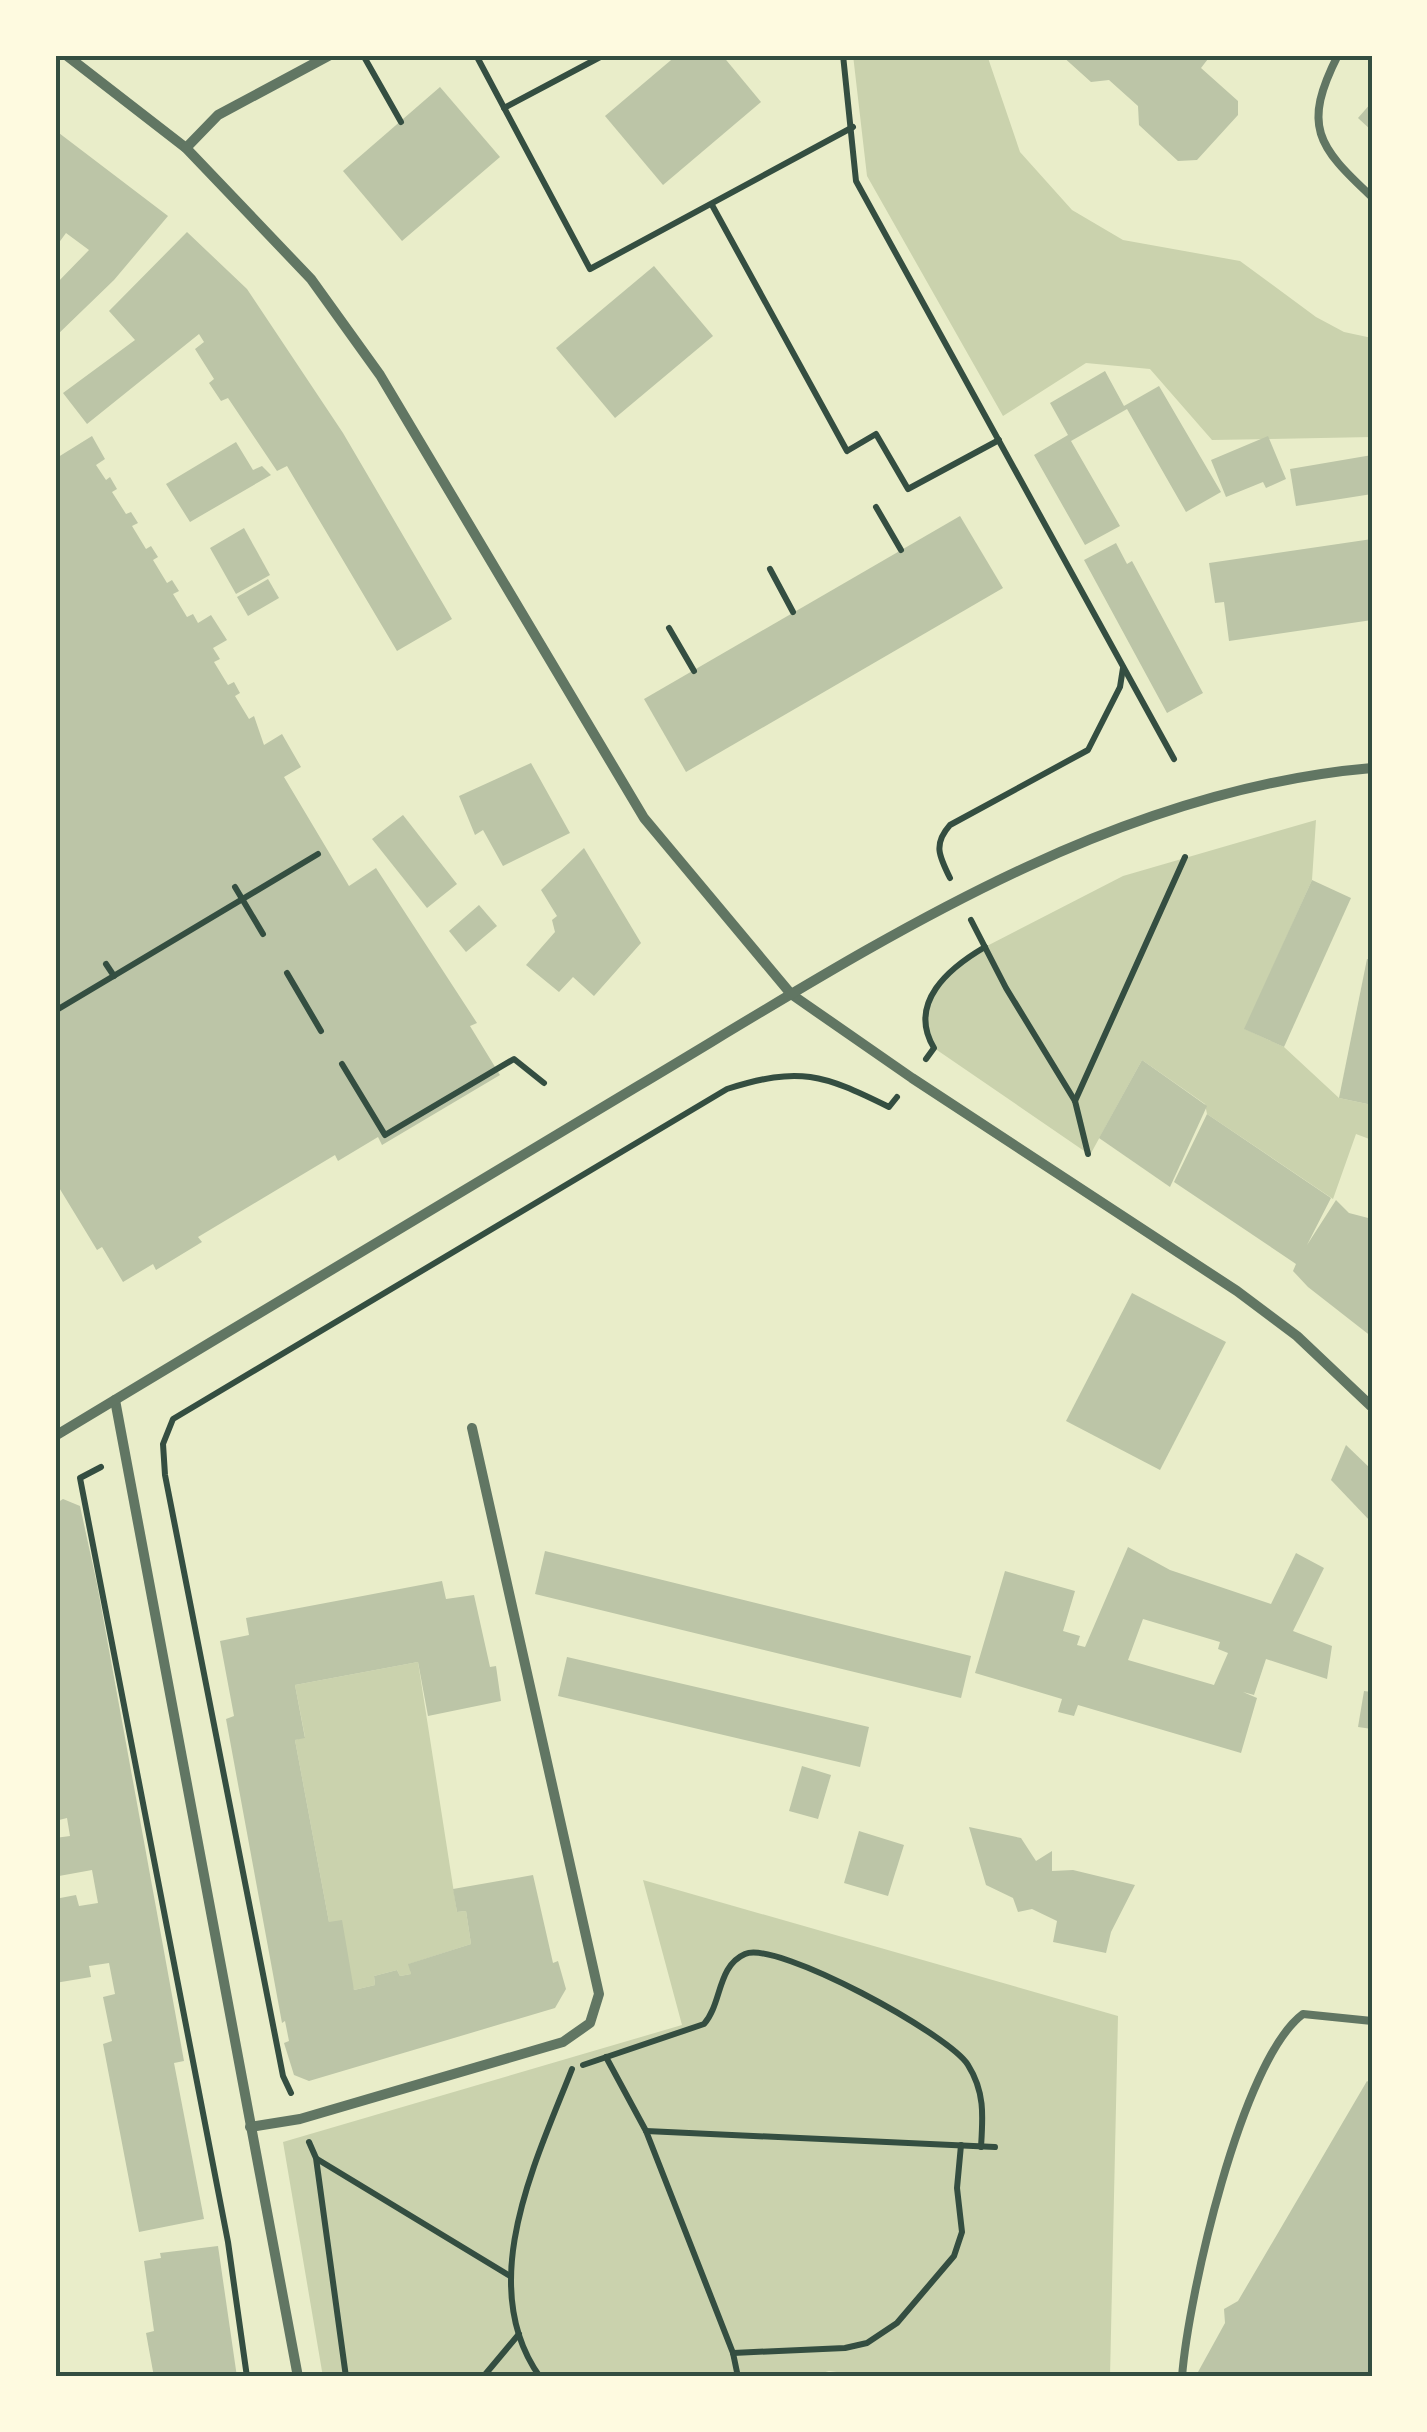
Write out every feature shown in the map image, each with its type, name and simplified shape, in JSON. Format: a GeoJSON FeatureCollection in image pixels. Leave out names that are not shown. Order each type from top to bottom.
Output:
{"type":"FeatureCollection","features":[{"type":"Feature","properties":{"kind":"street"},"geometry":{"type":"LineString","coordinates":[[66,55],[186,148],[255,216],[344,323],[380,375],[644,818],[792,994],[912,1078],[1237,1292],[1297,1336],[1372,1407]]}},
{"type":"Feature","properties":{"kind":"street"},"geometry":{"type":"LineString","coordinates":[[186,148],[218,115],[330,55]]}},
{"type":"Feature","properties":{"kind":"street"},"geometry":{"type":"LineString","coordinates":[[55,1436],[792,994],[960,900],[1106,834],[1224,791],[1303,774],[1372,768]]}},
{"type":"Feature","properties":{"kind":"street"},"geometry":{"type":"LineString","coordinates":[[114,1400],[298,2377]]}},
{"type":"Feature","properties":{"kind":"street"},"geometry":{"type":"LineString","coordinates":[[250,2127],[300,2119],[564,2042],[590,2023],[599,1994],[472,1428]]}},
{"type":"Feature","properties":{"kind":"lane"},"geometry":{"type":"LineString","coordinates":[[1338,55],[1317,104],[1317,128],[1326,151],[1372,197]]}},
{"type":"Feature","properties":{"kind":"lane"},"geometry":{"type":"LineString","coordinates":[[1182,2377],[1189,2320],[1232,2148],[1273,2048],[1288,2025],[1303,2014],[1372,2021]]}},
{"type":"Feature","properties":{"kind":"path"},"geometry":{"type":"LineString","coordinates":[[364,55],[400,122]]}},
{"type":"Feature","properties":{"kind":"path"},"geometry":{"type":"LineString","coordinates":[[476,55],[590,269],[853,127]]}},
{"type":"Feature","properties":{"kind":"path"},"geometry":{"type":"LineString","coordinates":[[504,108],[604,55]]}},
{"type":"Feature","properties":{"kind":"path"},"geometry":{"type":"LineString","coordinates":[[843,55],[856,180],[1174,759]]}},
{"type":"Feature","properties":{"kind":"path"},"geometry":{"type":"LineString","coordinates":[[712,205],[847,451],[876,434],[908,489],[999,440]]}},
{"type":"Feature","properties":{"kind":"path"},"geometry":{"type":"LineString","coordinates":[[876,507],[901,550]]}},
{"type":"Feature","properties":{"kind":"path"},"geometry":{"type":"LineString","coordinates":[[770,569],[793,612]]}},
{"type":"Feature","properties":{"kind":"path"},"geometry":{"type":"LineString","coordinates":[[669,628],[694,670]]}},
{"type":"Feature","properties":{"kind":"path"},"geometry":{"type":"LineString","coordinates":[[941,860],[938,844],[950,825],[1088,750],[1120,686],[1122,662]]}},
{"type":"Feature","properties":{"kind":"path"},"geometry":{"type":"LineString","coordinates":[[55,1011],[318,854]]}},
{"type":"Feature","properties":{"kind":"path"},"geometry":{"type":"LineString","coordinates":[[1075,1101],[1185,857]]}},
{"type":"Feature","properties":{"kind":"path"},"geometry":{"type":"LineString","coordinates":[[235,887],[263,934]]}},
{"type":"Feature","properties":{"kind":"path"},"geometry":{"type":"LineString","coordinates":[[929,1054],[934,1048],[925,1020],[928,999],[943,977],[984,944],[1075,1101],[1088,1154]]}},
{"type":"Feature","properties":{"kind":"path"},"geometry":{"type":"LineString","coordinates":[[106,964],[114,976]]}},
{"type":"Feature","properties":{"kind":"path"},"geometry":{"type":"LineString","coordinates":[[287,973],[321,1030]]}},
{"type":"Feature","properties":{"kind":"path"},"geometry":{"type":"LineString","coordinates":[[342,1064],[384,1135],[514,1059],[544,1083]]}},
{"type":"Feature","properties":{"kind":"path"},"geometry":{"type":"LineString","coordinates":[[151,1440],[166,1432],[186,1409],[728,1089],[773,1074],[829,1078],[889,1107],[895,1099]]}},
{"type":"Feature","properties":{"kind":"path"},"geometry":{"type":"LineString","coordinates":[[166,1432],[165,1475],[196,1645],[283,2076],[291,2094]]}},
{"type":"Feature","properties":{"kind":"path"},"geometry":{"type":"LineString","coordinates":[[90,1472],[80,1478],[228,2242],[247,2377]]}},
{"type":"Feature","properties":{"kind":"path"},"geometry":{"type":"LineString","coordinates":[[540,2377],[520,2334],[510,2276],[520,2217],[571,2069],[704,2024],[716,2011],[730,1966],[741,1955],[756,1950],[790,1957],[950,2044],[967,2062],[979,2086],[984,2108],[981,2146]]}},
{"type":"Feature","properties":{"kind":"path"},"geometry":{"type":"LineString","coordinates":[[606,2057],[646,2131],[733,2352],[738,2377]]}},
{"type":"Feature","properties":{"kind":"path"},"geometry":{"type":"LineString","coordinates":[[646,2131],[995,2147]]}},
{"type":"Feature","properties":{"kind":"path"},"geometry":{"type":"LineString","coordinates":[[311,2146],[316,2158],[346,2377]]}},
{"type":"Feature","properties":{"kind":"path"},"geometry":{"type":"LineString","coordinates":[[733,2352],[845,2348],[867,2343],[897,2323],[954,2256],[962,2232],[957,2188],[961,2146]]}},
{"type":"Feature","properties":{"kind":"path"},"geometry":{"type":"LineString","coordinates":[[316,2158],[510,2276]]}},
{"type":"Feature","properties":{"kind":"path"},"geometry":{"type":"LineString","coordinates":[[483,2377],[520,2334]]}},
{"type":"Feature","properties":{"kind":"green space"},"geometry":{"type":"Polygon","coordinates":[[[853,55],[987,55],[1020,152],[1072,210],[1123,240],[1240,261],[1316,317],[1344,332],[1372,338],[1372,437],[1212,440],[1150,369],[1086,363],[1003,416],[867,176],[853,55]]]}},
{"type":"Feature","properties":{"kind":"green space"},"geometry":{"type":"Polygon","coordinates":[[[1316,820],[1312,880],[1245,1029],[1284,1047],[1339,1098],[1372,1105],[1372,1140],[1356,1134],[1333,1199],[1207,1114],[1205,1104],[1142,1060],[1090,1155],[934,1048],[927,1036],[928,999],[943,977],[985,947],[1123,876],[1316,820]]]}},
{"type":"Feature","properties":{"kind":"green space"},"geometry":{"type":"Polygon","coordinates":[[[418,1662],[457,1912],[466,1911],[471,1944],[409,1964],[411,1974],[400,1976],[397,1970],[374,1976],[375,1985],[354,1990],[329,1922],[295,1740],[305,1737],[295,1685],[418,1662]]]}},
{"type":"Feature","properties":{"kind":"green space"},"geometry":{"type":"Polygon","coordinates":[[[643,1880],[1118,2016],[1110,2377],[875,2377],[829,2371],[808,2377],[323,2377],[283,2142],[682,2025],[643,1880]]]}},
{"type":"Feature","properties":{"kind":"building"},"geometry":{"type":"Polygon","coordinates":[[[677,55],[722,55],[761,102],[663,185],[605,116],[677,55]]]}},
{"type":"Feature","properties":{"kind":"building"},"geometry":{"type":"Polygon","coordinates":[[[1061,55],[1211,55],[1201,68],[1238,101],[1238,115],[1197,160],[1178,161],[1139,125],[1138,106],[1109,80],[1091,82],[1061,55]]]}},
{"type":"Feature","properties":{"kind":"building"},"geometry":{"type":"Polygon","coordinates":[[[440,87],[500,157],[402,241],[343,171],[440,87]]]}},
{"type":"Feature","properties":{"kind":"building"},"geometry":{"type":"Polygon","coordinates":[[[1372,102],[1372,131],[1358,118],[1372,102]]]}},
{"type":"Feature","properties":{"kind":"building"},"geometry":{"type":"Polygon","coordinates":[[[55,130],[168,216],[114,280],[55,337],[55,285],[89,250],[66,233],[55,248],[55,130]]]}},
{"type":"Feature","properties":{"kind":"building"},"geometry":{"type":"Polygon","coordinates":[[[187,232],[247,289],[343,433],[452,619],[397,651],[287,466],[277,471],[228,398],[221,401],[209,383],[214,379],[195,349],[204,342],[199,334],[87,424],[63,393],[135,340],[109,311],[187,232]]]}},
{"type":"Feature","properties":{"kind":"building"},"geometry":{"type":"Polygon","coordinates":[[[654,266],[713,336],[615,418],[556,348],[654,266]]]}},
{"type":"Feature","properties":{"kind":"building"},"geometry":{"type":"Polygon","coordinates":[[[1105,371],[1124,406],[1159,386],[1221,492],[1186,512],[1127,409],[1071,441],[1120,526],[1085,545],[1034,455],[1068,435],[1050,403],[1105,371]]]}},
{"type":"Feature","properties":{"kind":"building"},"geometry":{"type":"Polygon","coordinates":[[[92,436],[105,459],[96,465],[106,480],[110,477],[117,489],[112,492],[126,514],[131,512],[138,523],[132,526],[146,549],[151,546],[158,557],[153,560],[167,583],[172,580],[179,591],[173,594],[187,617],[193,614],[198,623],[211,615],[227,640],[213,648],[220,659],[214,662],[228,685],[234,682],[240,693],[235,696],[249,719],[254,716],[264,745],[282,734],[301,767],[284,777],[349,886],[376,868],[477,1023],[470,1026],[500,1075],[382,1145],[378,1137],[338,1161],[335,1155],[198,1237],[202,1242],[156,1270],[153,1264],[123,1282],[102,1247],[97,1250],[55,1181],[55,459],[92,436]]]}},
{"type":"Feature","properties":{"kind":"building"},"geometry":{"type":"Polygon","coordinates":[[[1268,436],[1286,479],[1266,488],[1263,482],[1226,497],[1211,460],[1268,436]]]}},
{"type":"Feature","properties":{"kind":"building"},"geometry":{"type":"Polygon","coordinates":[[[236,442],[253,470],[262,466],[271,475],[190,522],[166,484],[236,442]]]}},
{"type":"Feature","properties":{"kind":"building"},"geometry":{"type":"Polygon","coordinates":[[[1372,455],[1372,494],[1296,506],[1290,469],[1372,455]]]}},
{"type":"Feature","properties":{"kind":"building"},"geometry":{"type":"Polygon","coordinates":[[[960,516],[1003,588],[686,772],[644,699],[960,516]]]}},
{"type":"Feature","properties":{"kind":"building"},"geometry":{"type":"Polygon","coordinates":[[[244,528],[270,575],[236,594],[210,548],[244,528]]]}},
{"type":"Feature","properties":{"kind":"building"},"geometry":{"type":"Polygon","coordinates":[[[1372,539],[1372,620],[1229,641],[1224,602],[1215,603],[1209,563],[1372,539]]]}},
{"type":"Feature","properties":{"kind":"building"},"geometry":{"type":"Polygon","coordinates":[[[1116,543],[1127,564],[1132,561],[1203,693],[1167,713],[1084,560],[1116,543]]]}},
{"type":"Feature","properties":{"kind":"building"},"geometry":{"type":"Polygon","coordinates":[[[268,579],[279,598],[248,616],[237,597],[268,579]]]}},
{"type":"Feature","properties":{"kind":"building"},"geometry":{"type":"Polygon","coordinates":[[[531,763],[570,833],[503,866],[483,830],[475,835],[459,796],[531,763]]]}},
{"type":"Feature","properties":{"kind":"building"},"geometry":{"type":"Polygon","coordinates":[[[403,815],[457,884],[427,908],[372,839],[403,815]]]}},
{"type":"Feature","properties":{"kind":"building"},"geometry":{"type":"Polygon","coordinates":[[[584,848],[641,943],[594,996],[573,977],[559,992],[526,965],[555,932],[552,920],[557,916],[541,890],[584,848]]]}},
{"type":"Feature","properties":{"kind":"building"},"geometry":{"type":"Polygon","coordinates":[[[1312,880],[1351,898],[1284,1047],[1244,1029],[1312,880]]]}},
{"type":"Feature","properties":{"kind":"building"},"geometry":{"type":"Polygon","coordinates":[[[479,905],[497,926],[466,952],[449,931],[479,905]]]}},
{"type":"Feature","properties":{"kind":"building"},"geometry":{"type":"Polygon","coordinates":[[[1367,959],[1372,960],[1372,1105],[1339,1098],[1367,959]]]}},
{"type":"Feature","properties":{"kind":"building"},"geometry":{"type":"Polygon","coordinates":[[[1142,1060],[1207,1106],[1170,1187],[1099,1138],[1142,1060]]]}},
{"type":"Feature","properties":{"kind":"building"},"geometry":{"type":"Polygon","coordinates":[[[1207,1114],[1331,1198],[1307,1245],[1336,1200],[1349,1213],[1372,1219],[1372,1337],[1308,1287],[1293,1271],[1296,1264],[1174,1182],[1207,1114]]]}},
{"type":"Feature","properties":{"kind":"building"},"geometry":{"type":"Polygon","coordinates":[[[1132,1293],[1226,1342],[1160,1470],[1066,1421],[1132,1293]]]}},
{"type":"Feature","properties":{"kind":"building"},"geometry":{"type":"Polygon","coordinates":[[[1346,1445],[1372,1470],[1372,1523],[1331,1480],[1346,1445]]]}},
{"type":"Feature","properties":{"kind":"building"},"geometry":{"type":"Polygon","coordinates":[[[63,1499],[80,1506],[97,1584],[184,2061],[174,2063],[204,2219],[139,2232],[103,2044],[112,2041],[103,1997],[115,1994],[109,1963],[89,1966],[91,1977],[55,1983],[55,1899],[76,1895],[79,1906],[98,1903],[92,1870],[59,1876],[55,1853],[55,1838],[70,1836],[67,1818],[55,1821],[55,1504],[63,1499]]]}},
{"type":"Feature","properties":{"kind":"building"},"geometry":{"type":"Polygon","coordinates":[[[1128,1547],[1170,1570],[1271,1604],[1296,1553],[1324,1568],[1293,1631],[1332,1646],[1327,1679],[1266,1659],[1254,1695],[1243,1692],[1257,1698],[1241,1753],[1078,1705],[1074,1716],[1058,1712],[1062,1699],[975,1673],[1005,1571],[1075,1591],[1063,1631],[1080,1636],[1077,1645],[1085,1647],[1128,1547]],[[1143,1619],[1128,1660],[1214,1685],[1228,1653],[1218,1649],[1220,1642],[1143,1619]]]}},
{"type":"Feature","properties":{"kind":"building"},"geometry":{"type":"Polygon","coordinates":[[[545,1551],[971,1656],[961,1698],[535,1594],[545,1551]]]}},
{"type":"Feature","properties":{"kind":"building"},"geometry":{"type":"Polygon","coordinates":[[[442,1581],[446,1599],[474,1595],[490,1667],[496,1666],[501,1701],[428,1716],[418,1662],[295,1685],[305,1738],[295,1740],[329,1922],[342,1920],[354,1990],[375,1985],[374,1976],[397,1970],[400,1976],[411,1974],[408,1964],[471,1944],[466,1911],[457,1912],[453,1889],[533,1875],[553,1963],[558,1961],[566,1989],[555,2008],[309,2081],[294,2075],[284,2043],[289,2041],[285,2021],[282,2023],[226,1719],[234,1716],[220,1641],[249,1635],[246,1618],[442,1581]]]}},
{"type":"Feature","properties":{"kind":"building"},"geometry":{"type":"Polygon","coordinates":[[[567,1657],[869,1727],[860,1767],[558,1696],[567,1657]]]}},
{"type":"Feature","properties":{"kind":"building"},"geometry":{"type":"Polygon","coordinates":[[[1364,1691],[1372,1692],[1372,1729],[1358,1727],[1364,1691]]]}},
{"type":"Feature","properties":{"kind":"building"},"geometry":{"type":"Polygon","coordinates":[[[802,1766],[831,1775],[818,1819],[789,1811],[802,1766]]]}},
{"type":"Feature","properties":{"kind":"building"},"geometry":{"type":"Polygon","coordinates":[[[969,1827],[1021,1838],[1036,1861],[1052,1851],[1052,1871],[1073,1870],[1135,1885],[1111,1932],[1106,1953],[1053,1942],[1057,1921],[1032,1909],[1018,1912],[1013,1898],[986,1885],[969,1827]]]}},
{"type":"Feature","properties":{"kind":"building"},"geometry":{"type":"Polygon","coordinates":[[[859,1831],[904,1845],[888,1896],[844,1883],[859,1831]]]}},
{"type":"Feature","properties":{"kind":"building"},"geometry":{"type":"Polygon","coordinates":[[[1367,2081],[1372,2084],[1372,2377],[1207,2377],[1198,2372],[1225,2323],[1224,2309],[1238,2301],[1367,2081]]]}},
{"type":"Feature","properties":{"kind":"building"},"geometry":{"type":"Polygon","coordinates":[[[218,2246],[237,2377],[154,2377],[146,2333],[154,2331],[144,2261],[161,2258],[160,2253],[218,2246]]]}}]}
